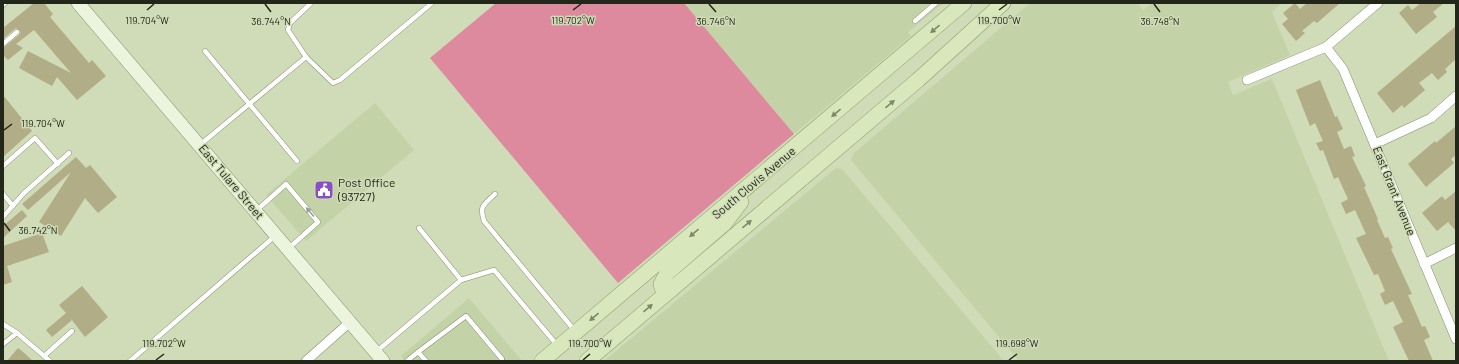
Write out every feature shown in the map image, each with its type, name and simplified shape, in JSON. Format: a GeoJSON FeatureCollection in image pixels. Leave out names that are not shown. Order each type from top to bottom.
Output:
{"type":"FeatureCollection","features":[{"type":"Feature","properties":{"kind":"main road","name":"East Tulare Street"},"geometry":{"type":"LineString","coordinates":[[78,3],[256,210],[287,249],[379,357]]}},
{"type":"Feature","properties":{"kind":"main road"},"geometry":{"type":"LineString","coordinates":[[587,361],[664,294],[918,80],[1003,3]]}},
{"type":"Feature","properties":{"kind":"main road","name":"South Clovis Avenue"},"geometry":{"type":"LineString","coordinates":[[542,361],[757,180],[958,5]]}},
{"type":"Feature","properties":{"kind":"main road"},"geometry":{"type":"LineString","coordinates":[[664,294],[661,284],[666,274],[725,223],[757,180]]}},
{"type":"Feature","properties":{"kind":"street"},"geometry":{"type":"LineString","coordinates":[[1247,80],[1326,47],[1378,3]]}},
{"type":"Feature","properties":{"kind":"street","name":"East Grant Avenue"},"geometry":{"type":"LineString","coordinates":[[1326,47],[1343,69],[1456,339]]}},
{"type":"Feature","properties":{"kind":"street"},"geometry":{"type":"LineString","coordinates":[[1375,144],[1431,118],[1456,96]]}},
{"type":"Feature","properties":{"kind":"street"},"geometry":{"type":"LineString","coordinates":[[1424,264],[1456,248]]}},
{"type":"Feature","properties":{"kind":"street"},"geometry":{"type":"LineString","coordinates":[[306,361],[350,322]]}},
{"type":"Feature","properties":{"kind":"lane"},"geometry":{"type":"LineString","coordinates":[[311,3],[290,23],[288,30],[306,57],[332,83],[340,80],[432,3]]}},
{"type":"Feature","properties":{"kind":"lane"},"geometry":{"type":"LineString","coordinates":[[915,21],[936,3]]}},
{"type":"Feature","properties":{"kind":"lane"},"geometry":{"type":"LineString","coordinates":[[3,44],[17,32]]}},
{"type":"Feature","properties":{"kind":"lane"},"geometry":{"type":"LineString","coordinates":[[206,51],[297,161]]}},
{"type":"Feature","properties":{"kind":"lane"},"geometry":{"type":"LineString","coordinates":[[200,146],[306,57]]}},
{"type":"Feature","properties":{"kind":"lane"},"geometry":{"type":"LineString","coordinates":[[3,166],[35,138],[58,164]]}},
{"type":"Feature","properties":{"kind":"lane"},"geometry":{"type":"LineString","coordinates":[[3,217],[24,193],[69,153]]}},
{"type":"Feature","properties":{"kind":"lane"},"geometry":{"type":"LineString","coordinates":[[256,210],[286,184],[318,222],[287,249]]}},
{"type":"Feature","properties":{"kind":"lane"},"geometry":{"type":"LineString","coordinates":[[3,194],[14,206]]}},
{"type":"Feature","properties":{"kind":"lane"},"geometry":{"type":"LineString","coordinates":[[495,194],[482,206],[480,211],[484,222],[576,333]]}},
{"type":"Feature","properties":{"kind":"lane"},"geometry":{"type":"LineString","coordinates":[[419,228],[462,280]]}},
{"type":"Feature","properties":{"kind":"lane"},"geometry":{"type":"LineString","coordinates":[[130,361],[276,235]]}},
{"type":"Feature","properties":{"kind":"lane"},"geometry":{"type":"LineString","coordinates":[[379,357],[462,280],[494,270],[559,347]]}},
{"type":"Feature","properties":{"kind":"lane"},"geometry":{"type":"LineString","coordinates":[[408,361],[466,316],[502,360]]}},
{"type":"Feature","properties":{"kind":"lane"},"geometry":{"type":"LineString","coordinates":[[3,324],[17,333],[50,361]]}},
{"type":"Feature","properties":{"kind":"lane"},"geometry":{"type":"LineString","coordinates":[[44,356],[72,331]]}},
{"type":"Feature","properties":{"kind":"lane"},"geometry":{"type":"LineString","coordinates":[[3,344],[17,333]]}},
{"type":"Feature","properties":{"kind":"lane"},"geometry":{"type":"LineString","coordinates":[[418,352],[426,361]]}},
{"type":"Feature","properties":{"kind":"shaded area"},"geometry":{"type":"Polygon","coordinates":[[[496,3],[684,3],[794,134],[618,283],[430,58],[496,3]]]}},
{"type":"Feature","properties":{"kind":"shaded area"},"geometry":{"type":"Polygon","coordinates":[[[684,3],[944,3],[908,32],[911,36],[794,134],[684,3]]]}},
{"type":"Feature","properties":{"kind":"shaded area"},"geometry":{"type":"Polygon","coordinates":[[[1030,3],[1137,3],[1143,10],[1152,3],[1282,3],[1272,12],[1290,55],[1228,82],[1233,95],[1272,79],[1389,361],[1019,361],[851,160],[854,153],[1030,3]]]}},
{"type":"Feature","properties":{"kind":"shaded area"},"geometry":{"type":"Polygon","coordinates":[[[375,103],[414,150],[306,241],[266,195],[375,103]]]}},
{"type":"Feature","properties":{"kind":"shaded area"},"geometry":{"type":"Polygon","coordinates":[[[836,168],[842,169],[1004,361],[604,361],[836,168]]]}},
{"type":"Feature","properties":{"kind":"shaded area"},"geometry":{"type":"Polygon","coordinates":[[[469,298],[522,361],[405,361],[401,356],[469,298]]]}},
{"type":"Feature","properties":{"kind":"building"},"geometry":{"type":"Polygon","coordinates":[[[34,3],[44,3],[53,14],[50,17],[89,63],[92,60],[106,76],[77,100],[57,77],[52,86],[19,68],[28,51],[71,73],[34,30],[16,44],[23,48],[8,60],[3,55],[3,48],[21,32],[16,28],[3,39],[3,28],[34,3]]]}},
{"type":"Feature","properties":{"kind":"building"},"geometry":{"type":"Polygon","coordinates":[[[1295,3],[1300,9],[1307,3],[1340,3],[1317,23],[1314,21],[1302,31],[1305,33],[1296,41],[1282,24],[1288,19],[1283,13],[1295,3]]]}},
{"type":"Feature","properties":{"kind":"building"},"geometry":{"type":"Polygon","coordinates":[[[1421,3],[1444,3],[1433,12],[1437,17],[1416,34],[1399,13],[1408,5],[1412,10],[1421,3]]]}},
{"type":"Feature","properties":{"kind":"building"},"geometry":{"type":"Polygon","coordinates":[[[1456,26],[1456,59],[1445,69],[1447,72],[1438,80],[1432,73],[1419,83],[1425,90],[1404,108],[1402,105],[1393,113],[1377,93],[1456,26]]]}},
{"type":"Feature","properties":{"kind":"building"},"geometry":{"type":"Polygon","coordinates":[[[1320,80],[1335,117],[1337,116],[1343,129],[1337,132],[1344,149],[1351,146],[1355,156],[1352,157],[1366,186],[1364,187],[1378,219],[1377,220],[1385,238],[1388,237],[1393,248],[1391,249],[1412,294],[1408,295],[1422,327],[1425,326],[1430,337],[1424,340],[1433,361],[1409,361],[1393,327],[1403,322],[1393,301],[1385,305],[1380,294],[1385,291],[1378,274],[1374,275],[1356,238],[1366,234],[1355,210],[1346,214],[1341,203],[1348,199],[1338,177],[1334,179],[1323,150],[1320,151],[1316,143],[1323,141],[1315,123],[1310,126],[1296,90],[1320,80]]]}},
{"type":"Feature","properties":{"kind":"building"},"geometry":{"type":"Polygon","coordinates":[[[3,95],[32,131],[3,157],[3,95]]]}},
{"type":"Feature","properties":{"kind":"building"},"geometry":{"type":"Polygon","coordinates":[[[1456,126],[1456,155],[1451,159],[1454,163],[1426,187],[1408,164],[1435,141],[1436,143],[1456,126]]]}},
{"type":"Feature","properties":{"kind":"building"},"geometry":{"type":"Polygon","coordinates":[[[76,157],[86,168],[90,165],[117,197],[98,213],[85,198],[61,236],[39,222],[71,172],[28,210],[22,204],[76,157]]]}},
{"type":"Feature","properties":{"kind":"building"},"geometry":{"type":"Polygon","coordinates":[[[1456,191],[1456,231],[1448,222],[1437,231],[1422,213],[1442,196],[1445,200],[1456,191]]]}},
{"type":"Feature","properties":{"kind":"building"},"geometry":{"type":"Polygon","coordinates":[[[22,210],[27,216],[3,238],[3,226],[22,210]]]}},
{"type":"Feature","properties":{"kind":"building"},"geometry":{"type":"Polygon","coordinates":[[[42,233],[49,252],[7,266],[12,282],[3,285],[3,246],[42,233]]]}},
{"type":"Feature","properties":{"kind":"building"},"geometry":{"type":"Polygon","coordinates":[[[82,286],[108,317],[85,337],[72,320],[52,337],[46,330],[66,313],[59,305],[82,286]]]}},
{"type":"Feature","properties":{"kind":"building"},"geometry":{"type":"Polygon","coordinates":[[[18,348],[22,351],[33,361],[7,361],[18,348]]]}},
{"type":"Feature","properties":{"kind":"place","name":"Post Office (93727)"},"geometry":{"type":"Point","coordinates":[324,190]}}]}
